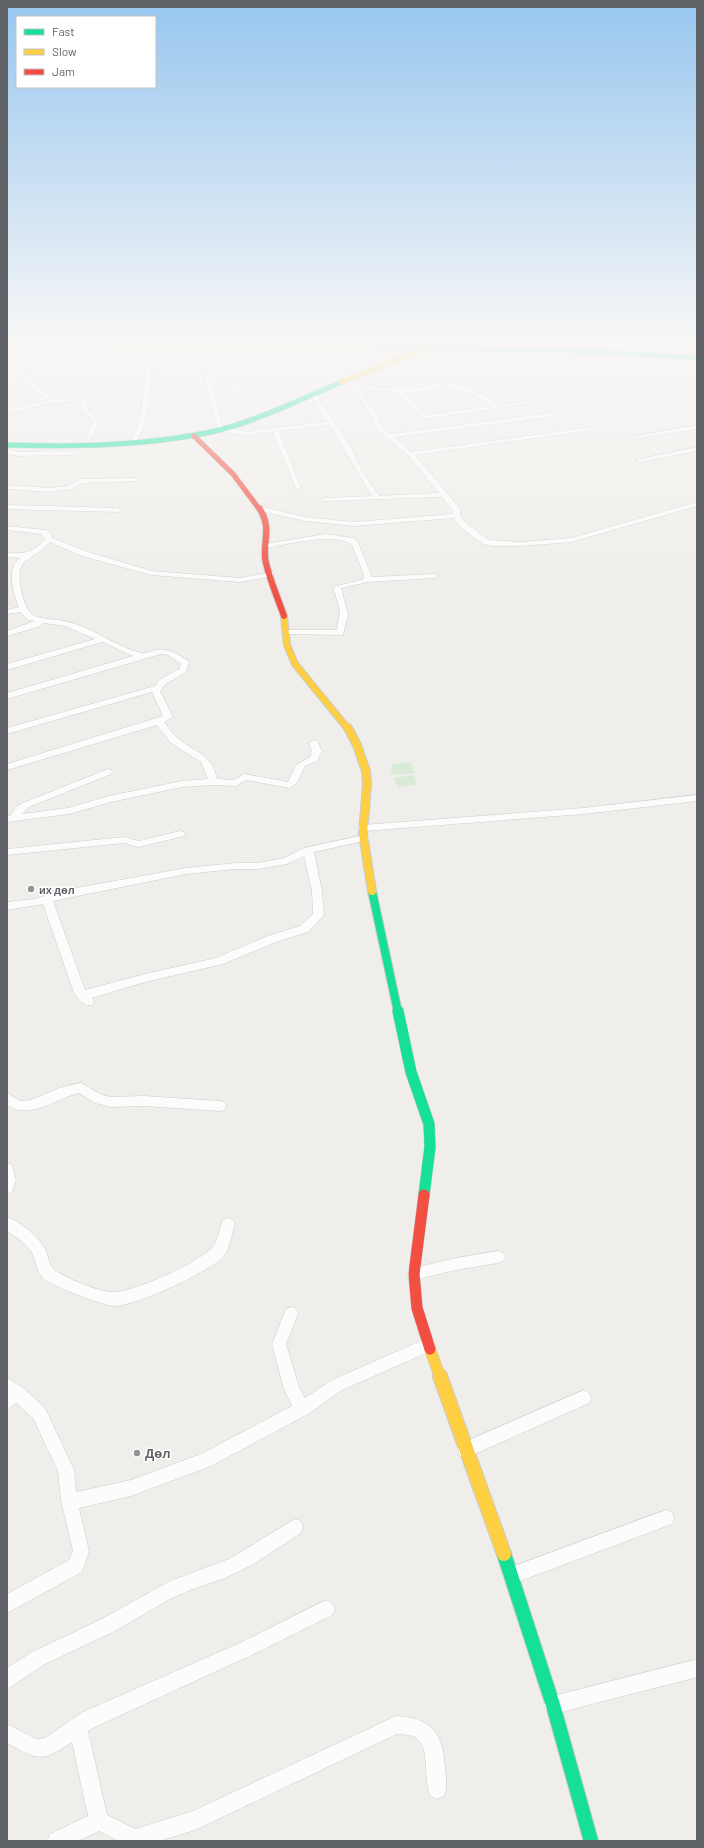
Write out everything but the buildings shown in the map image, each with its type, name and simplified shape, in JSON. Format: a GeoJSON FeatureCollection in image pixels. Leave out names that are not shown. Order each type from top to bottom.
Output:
{"type":"FeatureCollection","features":[{"type":"Feature","properties":{"kind":"street"},"geometry":{"type":"LineString","coordinates":[[88,440],[94,426]]}},
{"type":"Feature","properties":{"kind":"street"},"geometry":{"type":"LineString","coordinates":[[133,442],[139,434],[141,426]]}},
{"type":"Feature","properties":{"kind":"street"},"geometry":{"type":"LineString","coordinates":[[7,445],[48,447],[133,442],[194,436],[222,430],[232,426]]}},
{"type":"Feature","properties":{"kind":"street"},"geometry":{"type":"LineString","coordinates":[[222,430],[250,434],[259,431],[306,426]]}},
{"type":"Feature","properties":{"kind":"street"},"geometry":{"type":"LineString","coordinates":[[335,426],[349,449],[359,471],[376,497]]}},
{"type":"Feature","properties":{"kind":"street"},"geometry":{"type":"LineString","coordinates":[[378,426],[410,454],[445,495],[457,511],[456,516],[464,526],[486,542],[492,544],[521,544],[571,540],[697,504]]}},
{"type":"Feature","properties":{"kind":"street"},"geometry":{"type":"LineString","coordinates":[[389,436],[464,426]]}},
{"type":"Feature","properties":{"kind":"street"},"geometry":{"type":"LineString","coordinates":[[634,437],[697,427]]}},
{"type":"Feature","properties":{"kind":"street"},"geometry":{"type":"LineString","coordinates":[[410,454],[592,428]]}},
{"type":"Feature","properties":{"kind":"street"},"geometry":{"type":"LineString","coordinates":[[275,430],[298,488]]}},
{"type":"Feature","properties":{"kind":"street"},"geometry":{"type":"LineString","coordinates":[[194,436],[213,451],[229,467],[259,508],[267,526],[265,546],[266,558],[270,574],[284,611],[288,647],[294,661],[347,726],[361,755],[367,779],[364,833],[369,876],[411,1072],[429,1124],[430,1147],[414,1274],[417,1308],[428,1345],[512,1575],[553,1705],[591,1841]]}},
{"type":"Feature","properties":{"kind":"street"},"geometry":{"type":"LineString","coordinates":[[639,460],[697,449]]}},
{"type":"Feature","properties":{"kind":"street"},"geometry":{"type":"LineString","coordinates":[[7,451],[17,454],[72,453]]}},
{"type":"Feature","properties":{"kind":"street"},"geometry":{"type":"LineString","coordinates":[[7,488],[49,490],[69,488],[82,481],[136,480]]}},
{"type":"Feature","properties":{"kind":"street"},"geometry":{"type":"LineString","coordinates":[[325,500],[445,495]]}},
{"type":"Feature","properties":{"kind":"street"},"geometry":{"type":"LineString","coordinates":[[7,507],[118,510]]}},
{"type":"Feature","properties":{"kind":"street"},"geometry":{"type":"LineString","coordinates":[[259,508],[312,520],[354,524],[456,516]]}},
{"type":"Feature","properties":{"kind":"street"},"geometry":{"type":"LineString","coordinates":[[7,528],[43,532],[48,535],[49,539],[85,554],[151,573],[240,580],[270,574]]}},
{"type":"Feature","properties":{"kind":"street"},"geometry":{"type":"LineString","coordinates":[[265,546],[326,536],[350,540],[355,544],[368,575],[368,580]]}},
{"type":"Feature","properties":{"kind":"street"},"geometry":{"type":"LineString","coordinates":[[49,539],[39,550],[12,569],[23,609],[31,618],[67,624],[141,656]]}},
{"type":"Feature","properties":{"kind":"street"},"geometry":{"type":"LineString","coordinates":[[7,555],[27,557]]}},
{"type":"Feature","properties":{"kind":"street"},"geometry":{"type":"LineString","coordinates":[[286,632],[340,633],[346,618],[337,587],[368,580],[434,576]]}},
{"type":"Feature","properties":{"kind":"street"},"geometry":{"type":"LineString","coordinates":[[7,592],[18,591]]}},
{"type":"Feature","properties":{"kind":"street"},"geometry":{"type":"LineString","coordinates":[[7,612],[23,609]]}},
{"type":"Feature","properties":{"kind":"street"},"geometry":{"type":"LineString","coordinates":[[7,634],[35,625],[42,620]]}},
{"type":"Feature","properties":{"kind":"street"},"geometry":{"type":"LineString","coordinates":[[7,667],[104,639]]}},
{"type":"Feature","properties":{"kind":"street"},"geometry":{"type":"LineString","coordinates":[[7,696],[160,651],[171,652],[185,663],[183,670],[162,682],[156,691],[168,718],[7,767]]}},
{"type":"Feature","properties":{"kind":"street"},"geometry":{"type":"LineString","coordinates":[[7,731],[158,688]]}},
{"type":"Feature","properties":{"kind":"street"},"geometry":{"type":"LineString","coordinates":[[159,721],[176,743],[193,751],[207,763],[213,782]]}},
{"type":"Feature","properties":{"kind":"street"},"geometry":{"type":"LineString","coordinates":[[10,819],[20,816],[69,811],[110,799],[182,784],[213,782],[236,783],[244,777],[290,785],[295,780],[298,768],[302,763],[314,759],[317,751],[314,743]]}},
{"type":"Feature","properties":{"kind":"street"},"geometry":{"type":"LineString","coordinates":[[10,819],[26,804],[108,772]]}},
{"type":"Feature","properties":{"kind":"street"},"geometry":{"type":"LineString","coordinates":[[7,906],[46,900],[60,895],[186,871],[235,866],[258,866],[287,861],[308,850],[364,833],[583,812],[697,798]]}},
{"type":"Feature","properties":{"kind":"street"},"geometry":{"type":"LineString","coordinates":[[7,852],[124,840],[139,844],[180,834]]}},
{"type":"Feature","properties":{"kind":"street"},"geometry":{"type":"LineString","coordinates":[[46,900],[80,993],[87,1000],[145,978],[219,961],[272,939],[304,929],[319,915],[318,891],[308,850]]}},
{"type":"Feature","properties":{"kind":"street"},"geometry":{"type":"LineString","coordinates":[[7,1098],[18,1106],[32,1105],[66,1090],[81,1088],[99,1099],[111,1102],[174,1102],[220,1106]]}},
{"type":"Feature","properties":{"kind":"street"},"geometry":{"type":"LineString","coordinates":[[7,1169],[9,1181],[7,1188]]}},
{"type":"Feature","properties":{"kind":"street"},"geometry":{"type":"LineString","coordinates":[[7,1223],[33,1242],[39,1251],[44,1268],[50,1275],[88,1292],[113,1299],[132,1296],[151,1289],[205,1262],[220,1251],[228,1224]]}},
{"type":"Feature","properties":{"kind":"street"},"geometry":{"type":"LineString","coordinates":[[414,1274],[456,1264],[498,1257]]}},
{"type":"Feature","properties":{"kind":"street"},"geometry":{"type":"LineString","coordinates":[[291,1314],[279,1344],[292,1389],[302,1409]]}},
{"type":"Feature","properties":{"kind":"street"},"geometry":{"type":"LineString","coordinates":[[69,1500],[82,1500],[131,1488],[205,1460],[302,1409],[337,1385],[428,1345]]}},
{"type":"Feature","properties":{"kind":"street"},"geometry":{"type":"LineString","coordinates":[[7,1604],[76,1566],[81,1551],[69,1500],[66,1470],[39,1413],[10,1392]]}},
{"type":"Feature","properties":{"kind":"street"},"geometry":{"type":"LineString","coordinates":[[466,1450],[584,1398]]}},
{"type":"Feature","properties":{"kind":"street"},"geometry":{"type":"LineString","coordinates":[[512,1575],[666,1518]]}},
{"type":"Feature","properties":{"kind":"street"},"geometry":{"type":"LineString","coordinates":[[7,1680],[16,1672],[35,1660],[99,1630],[143,1604],[187,1582],[215,1574],[270,1545],[295,1527]]}},
{"type":"Feature","properties":{"kind":"street"},"geometry":{"type":"LineString","coordinates":[[7,1733],[35,1748],[48,1747],[90,1720],[248,1648],[326,1609]]}},
{"type":"Feature","properties":{"kind":"street"},"geometry":{"type":"LineString","coordinates":[[553,1705],[694,1670]]}},
{"type":"Feature","properties":{"kind":"street"},"geometry":{"type":"LineString","coordinates":[[99,1821],[134,1839],[195,1820],[396,1725],[410,1725],[424,1731],[432,1742],[437,1789]]}},
{"type":"Feature","properties":{"kind":"street"},"geometry":{"type":"LineString","coordinates":[[78,1728],[99,1821]]}},
{"type":"Feature","properties":{"kind":"street"},"geometry":{"type":"LineString","coordinates":[[56,1841],[99,1821]]}},
{"type":"Feature","properties":{"kind":"green space"},"geometry":{"type":"Polygon","coordinates":[[[411,762],[415,773],[390,775],[393,764],[411,762]]]}},
{"type":"Feature","properties":{"kind":"green space"},"geometry":{"type":"Polygon","coordinates":[[[414,775],[417,784],[398,787],[394,778],[414,775]]]}},
{"type":"Feature","properties":{"kind":"traffic: fast"},"geometry":{"type":"LineString","coordinates":[[7,445],[62,447],[150,441],[207,433],[229,426]]}},
{"type":"Feature","properties":{"kind":"traffic: fast"},"geometry":{"type":"LineString","coordinates":[[372,891],[411,1072],[429,1124],[430,1147],[424,1195]]}},
{"type":"Feature","properties":{"kind":"traffic: fast"},"geometry":{"type":"LineString","coordinates":[[504,1554],[553,1705],[591,1841]]}},
{"type":"Feature","properties":{"kind":"traffic: slow"},"geometry":{"type":"LineString","coordinates":[[284,616],[288,649],[295,664],[352,735],[366,771],[367,784],[363,816],[363,834],[372,891]]}},
{"type":"Feature","properties":{"kind":"traffic: slow"},"geometry":{"type":"LineString","coordinates":[[430,1349],[504,1554]]}},
{"type":"Feature","properties":{"kind":"traffic: jam"},"geometry":{"type":"LineString","coordinates":[[194,436],[215,454],[242,484],[265,518],[267,526],[265,558],[284,616]]}},
{"type":"Feature","properties":{"kind":"traffic: jam"},"geometry":{"type":"LineString","coordinates":[[424,1195],[414,1274],[417,1308],[430,1349]]}},
{"type":"Feature","properties":{"kind":"place","name":"их дөл"},"geometry":{"type":"Point","coordinates":[31,889]}},
{"type":"Feature","properties":{"kind":"place","name":"Дөл"},"geometry":{"type":"Point","coordinates":[137,1453]}}]}
